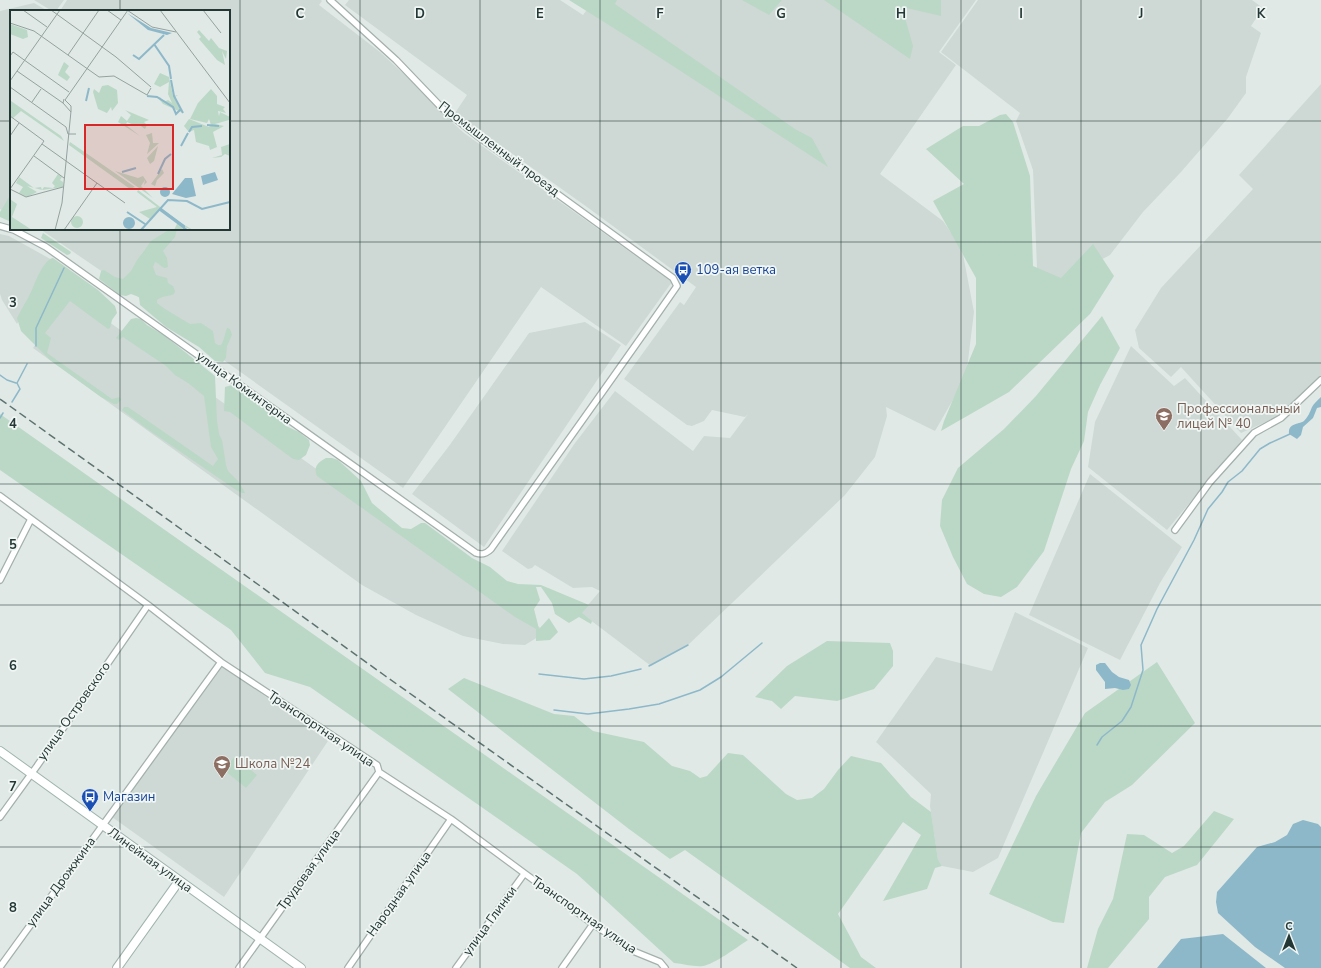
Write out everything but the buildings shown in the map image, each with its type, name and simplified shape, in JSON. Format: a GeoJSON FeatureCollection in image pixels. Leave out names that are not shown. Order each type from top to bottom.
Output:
{"type":"FeatureCollection","features":[{"type":"Feature","properties":{"kind":"street","name":"Промышленный проезд"},"geometry":{"type":"LineString","coordinates":[[330,0],[380,44],[442,108],[479,137],[673,278],[677,286],[492,549],[484,554]]}},
{"type":"Feature","properties":{"kind":"street","name":"улица Коминтерна"},"geometry":{"type":"LineString","coordinates":[[0,226],[10,229]]}},
{"type":"Feature","properties":{"kind":"street","name":"улица Коминтерна"},"geometry":{"type":"LineString","coordinates":[[14,230],[46,247],[476,553],[484,554]]}},
{"type":"Feature","properties":{"kind":"street"},"geometry":{"type":"LineString","coordinates":[[1175,530],[1210,482],[1254,433],[1281,418],[1321,380]]}},
{"type":"Feature","properties":{"kind":"street","name":"Транспортная улица"},"geometry":{"type":"LineString","coordinates":[[0,496],[148,605],[221,662],[377,765],[379,772],[451,820],[593,924],[633,951],[660,962],[665,968]]}},
{"type":"Feature","properties":{"kind":"street"},"geometry":{"type":"LineString","coordinates":[[0,580],[31,519]]}},
{"type":"Feature","properties":{"kind":"street","name":"улица Островского"},"geometry":{"type":"LineString","coordinates":[[0,816],[31,774],[148,605]]}},
{"type":"Feature","properties":{"kind":"street","name":"улица Дрожжина"},"geometry":{"type":"LineString","coordinates":[[0,967],[221,662]]}},
{"type":"Feature","properties":{"kind":"street","name":"Линейная улица"},"geometry":{"type":"LineString","coordinates":[[0,751],[302,968]]}},
{"type":"Feature","properties":{"kind":"street","name":"Трудовая улица"},"geometry":{"type":"LineString","coordinates":[[239,968],[379,772]]}},
{"type":"Feature","properties":{"kind":"street","name":"Народная улица"},"geometry":{"type":"LineString","coordinates":[[348,968],[451,820]]}},
{"type":"Feature","properties":{"kind":"street","name":"улица Глинки"},"geometry":{"type":"LineString","coordinates":[[456,968],[524,874]]}},
{"type":"Feature","properties":{"kind":"street"},"geometry":{"type":"LineString","coordinates":[[117,968],[179,881]]}},
{"type":"Feature","properties":{"kind":"street"},"geometry":{"type":"LineString","coordinates":[[562,968],[593,924]]}},
{"type":"Feature","properties":{"kind":"shaded area"},"geometry":{"type":"Polygon","coordinates":[[[34,0],[64,0],[57,10],[50,10],[34,0]]]}},
{"type":"Feature","properties":{"kind":"shaded area"},"geometry":{"type":"Polygon","coordinates":[[[67,0],[321,0],[322,1],[319,5],[380,52],[464,133],[672,282],[626,346],[541,287],[403,488],[225,361],[126,288],[41,230],[230,230],[230,10],[61,10],[67,0]]]}},
{"type":"Feature","properties":{"kind":"shaded area"},"geometry":{"type":"Polygon","coordinates":[[[349,0],[560,0],[583,15],[594,0],[976,0],[939,52],[956,65],[880,174],[943,221],[962,249],[974,312],[966,377],[935,431],[886,407],[887,416],[875,457],[845,495],[688,645],[651,666],[581,613],[600,591],[592,587],[573,588],[535,565],[528,569],[502,551],[575,443],[615,391],[693,451],[704,436],[730,438],[748,414],[745,417],[712,410],[704,421],[692,426],[687,425],[624,379],[680,302],[684,305],[696,287],[455,113],[467,95],[345,5],[349,0]]]}},
{"type":"Feature","properties":{"kind":"shaded area"},"geometry":{"type":"Polygon","coordinates":[[[978,0],[1252,0],[1263,8],[1251,26],[1261,33],[1246,77],[1246,93],[1228,118],[1181,172],[1143,212],[1110,255],[1058,283],[1037,268],[1033,170],[1016,121],[1020,113],[941,52],[978,0]]]}},
{"type":"Feature","properties":{"kind":"shaded area"},"geometry":{"type":"Polygon","coordinates":[[[34,3],[46,10],[10,10],[10,214],[0,209],[0,11],[34,3]]]}},
{"type":"Feature","properties":{"kind":"shaded area"},"geometry":{"type":"Polygon","coordinates":[[[1321,84],[1321,375],[1297,401],[1275,418],[1241,433],[1181,367],[1171,377],[1139,348],[1135,330],[1161,288],[1253,189],[1239,175],[1321,84]]]}},
{"type":"Feature","properties":{"kind":"shaded area"},"geometry":{"type":"Polygon","coordinates":[[[0,234],[9,236],[54,261],[17,324],[2,300],[0,294],[0,234]]]}},
{"type":"Feature","properties":{"kind":"shaded area"},"geometry":{"type":"Polygon","coordinates":[[[71,295],[546,632],[525,645],[503,644],[463,636],[416,615],[362,585],[33,348],[71,295]]]}},
{"type":"Feature","properties":{"kind":"shaded area"},"geometry":{"type":"Polygon","coordinates":[[[585,322],[621,345],[484,547],[412,494],[449,446],[529,333],[585,322]]]}},
{"type":"Feature","properties":{"kind":"shaded area","name":"Профессиональный лицей № 40"},"geometry":{"type":"Polygon","coordinates":[[[1131,346],[1174,386],[1185,378],[1242,440],[1167,530],[1088,467],[1095,422],[1131,346]]]}},
{"type":"Feature","properties":{"kind":"shaded area"},"geometry":{"type":"Polygon","coordinates":[[[1090,474],[1182,547],[1160,583],[1120,660],[1029,615],[1090,474]]]}},
{"type":"Feature","properties":{"kind":"shaded area"},"geometry":{"type":"Polygon","coordinates":[[[1015,612],[1088,648],[998,858],[973,872],[942,866],[938,861],[930,806],[931,794],[876,742],[936,657],[992,671],[1015,612]]]}},
{"type":"Feature","properties":{"kind":"shaded area","name":"Школа №24"},"geometry":{"type":"Polygon","coordinates":[[[223,666],[328,741],[224,897],[112,817],[223,666]]]}},
{"type":"Feature","properties":{"kind":"green space"},"geometry":{"type":"Polygon","coordinates":[[[569,0],[617,0],[615,4],[795,129],[812,138],[828,167],[639,44],[569,0]]]}},
{"type":"Feature","properties":{"kind":"green space"},"geometry":{"type":"Polygon","coordinates":[[[742,0],[782,0],[769,15],[742,0]]]}},
{"type":"Feature","properties":{"kind":"green space"},"geometry":{"type":"Polygon","coordinates":[[[824,0],[941,0],[941,16],[902,7],[913,46],[910,59],[824,0]]]}},
{"type":"Feature","properties":{"kind":"green space"},"geometry":{"type":"Polygon","coordinates":[[[1006,114],[1013,122],[1030,176],[1033,266],[1061,278],[1093,244],[1114,276],[1090,314],[1009,392],[941,431],[976,344],[976,278],[933,201],[964,184],[926,149],[963,126],[979,126],[1000,115],[1006,114]]]}},
{"type":"Feature","properties":{"kind":"green space"},"geometry":{"type":"Polygon","coordinates":[[[10,196],[10,222],[0,217],[0,212],[10,196]]]}},
{"type":"Feature","properties":{"kind":"green space"},"geometry":{"type":"Polygon","coordinates":[[[168,230],[177,230],[175,237],[163,251],[167,258],[168,267],[165,268],[155,262],[153,267],[156,275],[167,278],[168,283],[173,286],[175,291],[174,294],[170,296],[159,298],[157,303],[190,324],[201,323],[213,331],[215,343],[218,345],[221,345],[227,328],[230,329],[232,335],[227,346],[226,358],[223,362],[215,361],[199,347],[166,327],[140,305],[139,297],[131,294],[126,296],[120,295],[99,279],[101,271],[104,270],[115,277],[123,279],[131,271],[151,241],[168,230]]]}},
{"type":"Feature","properties":{"kind":"green space"},"geometry":{"type":"Polygon","coordinates":[[[43,233],[71,252],[70,254],[67,255],[41,238],[43,233]]]}},
{"type":"Feature","properties":{"kind":"green space"},"geometry":{"type":"Polygon","coordinates":[[[53,258],[98,290],[115,306],[117,313],[112,320],[110,328],[108,329],[70,301],[45,333],[51,338],[47,353],[112,399],[120,397],[121,400],[117,404],[114,404],[101,397],[50,360],[21,331],[17,318],[43,267],[53,258]]]}},
{"type":"Feature","properties":{"kind":"green space"},"geometry":{"type":"Polygon","coordinates":[[[1102,316],[1120,348],[1100,385],[1088,412],[1084,441],[1071,469],[1044,551],[1017,587],[1001,597],[984,594],[967,584],[953,557],[940,526],[942,500],[958,468],[1004,429],[1036,396],[1102,316]]]}},
{"type":"Feature","properties":{"kind":"green space"},"geometry":{"type":"Polygon","coordinates":[[[131,319],[141,319],[147,325],[165,336],[215,376],[217,421],[226,465],[228,471],[239,482],[245,493],[236,490],[122,410],[124,407],[128,407],[213,466],[218,459],[211,447],[204,396],[175,375],[166,366],[123,337],[119,340],[116,338],[131,319]]]}},
{"type":"Feature","properties":{"kind":"green space"},"geometry":{"type":"Polygon","coordinates":[[[232,385],[260,404],[286,426],[299,432],[309,440],[310,445],[306,455],[299,460],[293,459],[230,412],[224,411],[225,387],[232,385]]]}},
{"type":"Feature","properties":{"kind":"green space"},"geometry":{"type":"Polygon","coordinates":[[[0,414],[748,940],[720,959],[708,965],[696,966],[674,963],[577,874],[310,687],[265,673],[231,630],[0,470],[0,414]]]}},
{"type":"Feature","properties":{"kind":"green space"},"geometry":{"type":"Polygon","coordinates":[[[326,458],[338,460],[361,481],[372,503],[402,528],[411,529],[421,523],[425,523],[472,558],[490,567],[507,581],[518,584],[541,585],[589,605],[582,613],[592,621],[591,624],[579,617],[569,623],[555,614],[552,603],[541,587],[536,587],[540,600],[534,609],[539,629],[549,618],[558,632],[550,640],[536,641],[536,629],[515,617],[317,476],[317,465],[326,458]]]}},
{"type":"Feature","properties":{"kind":"green space"},"geometry":{"type":"Polygon","coordinates":[[[827,641],[890,643],[893,651],[893,666],[874,689],[837,701],[795,696],[781,709],[772,701],[755,697],[787,666],[827,641]]]}},
{"type":"Feature","properties":{"kind":"green space"},"geometry":{"type":"Polygon","coordinates":[[[1157,662],[1195,723],[1132,785],[1105,802],[1081,833],[1064,923],[1053,922],[989,894],[1036,796],[1085,713],[1157,662]]]}},
{"type":"Feature","properties":{"kind":"green space"},"geometry":{"type":"Polygon","coordinates":[[[464,678],[554,714],[574,716],[593,731],[644,742],[672,766],[690,771],[700,778],[707,776],[728,753],[743,755],[786,794],[797,800],[812,798],[824,789],[851,756],[881,763],[911,797],[931,812],[938,860],[942,866],[935,868],[927,889],[883,901],[921,835],[903,822],[838,914],[861,957],[876,968],[850,968],[685,850],[670,859],[629,829],[448,689],[464,678]]]}},
{"type":"Feature","properties":{"kind":"green space"},"geometry":{"type":"Polygon","coordinates":[[[235,756],[257,775],[246,788],[224,770],[235,756]]]}},
{"type":"Feature","properties":{"kind":"green space"},"geometry":{"type":"Polygon","coordinates":[[[1214,811],[1234,819],[1197,865],[1165,877],[1149,897],[1149,919],[1108,968],[1087,968],[1098,929],[1113,899],[1127,834],[1144,835],[1172,853],[1184,846],[1214,811]]]}},
{"type":"Feature","properties":{"kind":"water"},"geometry":{"type":"Polygon","coordinates":[[[1321,397],[1321,407],[1317,408],[1313,418],[1303,427],[1301,435],[1297,439],[1289,434],[1291,426],[1304,421],[1315,403],[1321,397]]]}},
{"type":"Feature","properties":{"kind":"water"},"geometry":{"type":"Polygon","coordinates":[[[1105,663],[1112,672],[1119,677],[1129,680],[1131,685],[1129,689],[1105,689],[1105,682],[1096,670],[1096,665],[1105,663]]]}},
{"type":"Feature","properties":{"kind":"water"},"geometry":{"type":"Polygon","coordinates":[[[1303,820],[1318,824],[1321,827],[1321,968],[1285,968],[1255,947],[1218,913],[1216,902],[1217,892],[1257,847],[1275,842],[1287,835],[1293,824],[1303,820]]]}},
{"type":"Feature","properties":{"kind":"water"},"geometry":{"type":"Polygon","coordinates":[[[1223,934],[1266,968],[1157,968],[1181,939],[1223,934]]]}},
{"type":"Feature","properties":{"kind":"waterway"},"geometry":{"type":"LineString","coordinates":[[36,346],[36,328],[64,268]]}},
{"type":"Feature","properties":{"kind":"waterway"},"geometry":{"type":"LineString","coordinates":[[12,402],[20,389],[17,383],[27,364]]}},
{"type":"Feature","properties":{"kind":"waterway"},"geometry":{"type":"LineString","coordinates":[[0,375],[7,380],[16,383]]}},
{"type":"Feature","properties":{"kind":"waterway"},"geometry":{"type":"LineString","coordinates":[[0,418],[3,413]]}},
{"type":"Feature","properties":{"kind":"waterway"},"geometry":{"type":"LineString","coordinates":[[1097,745],[1102,737],[1122,721],[1131,707],[1143,670],[1141,645],[1157,609],[1194,540],[1208,509],[1228,482],[1242,471],[1260,449],[1290,434]]}},
{"type":"Feature","properties":{"kind":"waterway"},"geometry":{"type":"LineString","coordinates":[[554,710],[588,714],[659,704],[700,690],[721,677],[762,643]]}},
{"type":"Feature","properties":{"kind":"waterway"},"geometry":{"type":"LineString","coordinates":[[649,666],[688,645]]}},
{"type":"Feature","properties":{"kind":"waterway"},"geometry":{"type":"LineString","coordinates":[[539,674],[584,679],[611,676],[641,669]]}},
{"type":"Feature","properties":{"kind":"railway"},"geometry":{"type":"LineString","coordinates":[[0,399],[384,675],[797,968]]}},
{"type":"Feature","properties":{"kind":"place","name":"109-ая ветка"},"geometry":{"type":"Point","coordinates":[683,285]}},
{"type":"Feature","properties":{"kind":"place","name":"Профессиональный лицей № 40"},"geometry":{"type":"Point","coordinates":[1164,431]}},
{"type":"Feature","properties":{"kind":"place","name":"Школа №24"},"geometry":{"type":"Point","coordinates":[222,779]}},
{"type":"Feature","properties":{"kind":"place","name":"Магазин"},"geometry":{"type":"Point","coordinates":[90,812]}}]}
